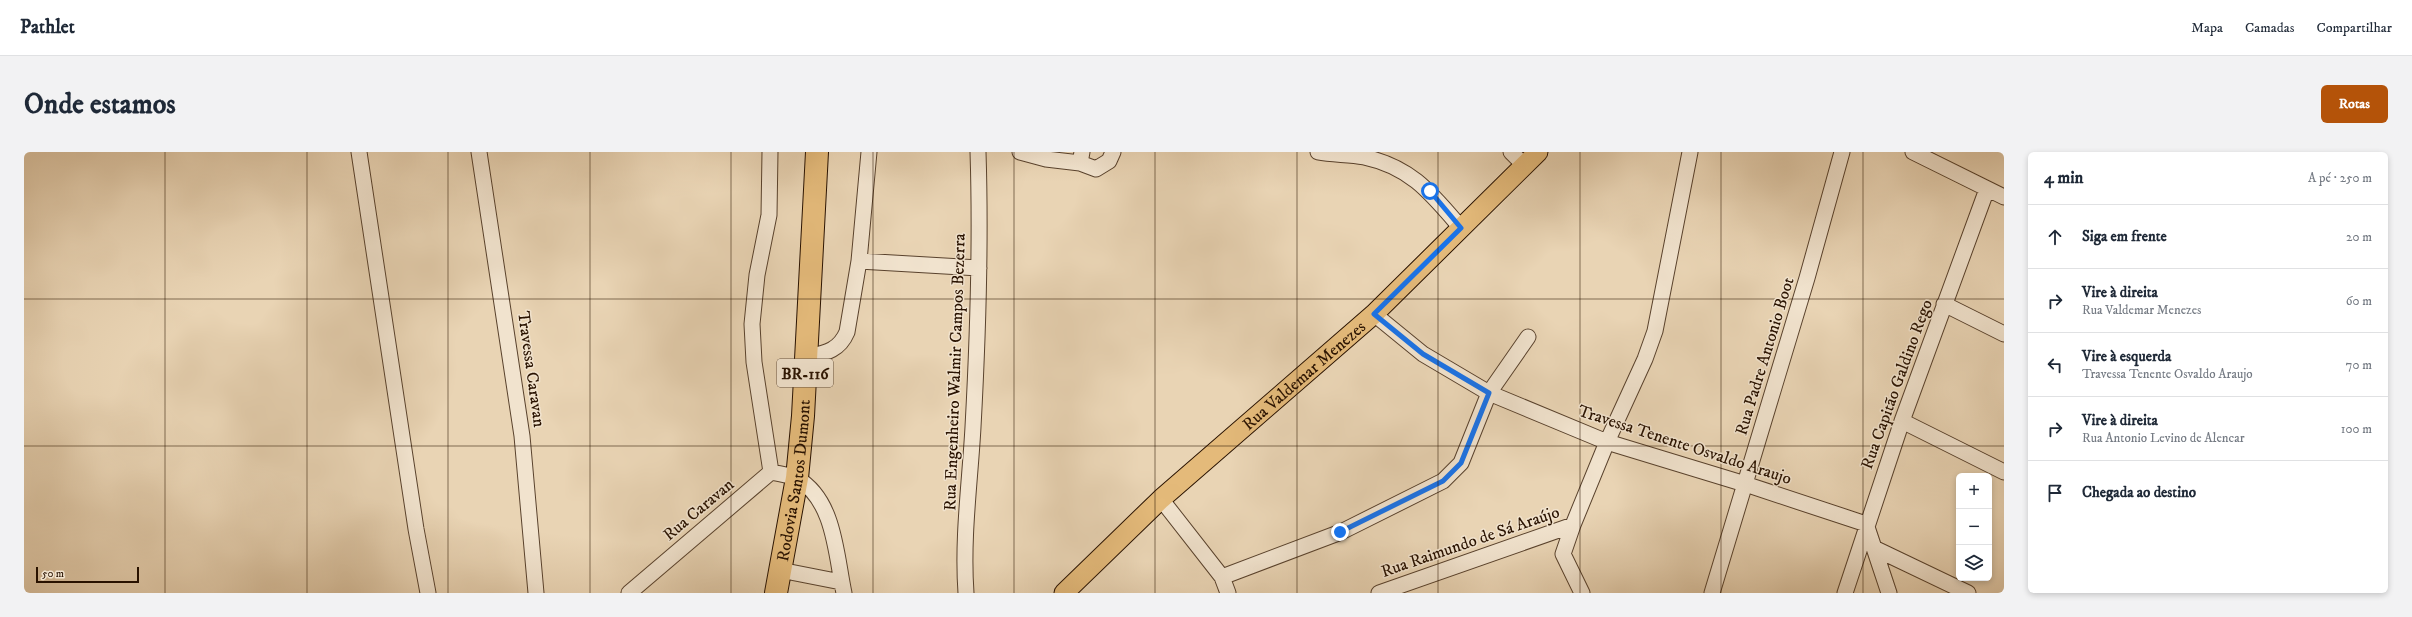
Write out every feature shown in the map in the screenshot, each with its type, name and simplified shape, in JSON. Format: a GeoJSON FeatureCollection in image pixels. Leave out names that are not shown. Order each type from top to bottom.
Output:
{"type":"FeatureCollection","features":[{"type":"Feature","properties":{"kind":"highway","name":"Rodovia Santos Dumont"},"geometry":{"type":"LineString","coordinates":[[776,593],[797,478],[806,357],[817,152]]}},
{"type":"Feature","properties":{"kind":"main road","name":"Rua Valdemar Menezes"},"geometry":{"type":"LineString","coordinates":[[1064,593],[1161,499],[1374,314],[1461,228],[1517,158],[1538,152]]}},
{"type":"Feature","properties":{"kind":"street"},"geometry":{"type":"LineString","coordinates":[[359,152],[416,529],[428,593]]}},
{"type":"Feature","properties":{"kind":"street","name":"Travessa Caravan"},"geometry":{"type":"LineString","coordinates":[[479,152],[522,436],[536,593]]}},
{"type":"Feature","properties":{"kind":"street"},"geometry":{"type":"LineString","coordinates":[[770,152],[769,215],[757,275],[752,324],[754,362],[771,472],[797,478],[807,486],[823,508],[833,537],[843,587],[780,570]]}},
{"type":"Feature","properties":{"kind":"street"},"geometry":{"type":"LineString","coordinates":[[806,357],[832,351],[843,342],[847,332],[859,261],[869,152]]}},
{"type":"Feature","properties":{"kind":"street","name":"Rua Engenheiro Walmir Campos Bezerra"},"geometry":{"type":"LineString","coordinates":[[966,593],[967,506],[973,428],[979,268],[978,152]]}},
{"type":"Feature","properties":{"kind":"street"},"geometry":{"type":"LineString","coordinates":[[1020,152],[1046,159],[1081,158],[1096,169],[1109,161],[1112,152]]}},
{"type":"Feature","properties":{"kind":"street"},"geometry":{"type":"LineString","coordinates":[[1318,152],[1362,156],[1402,170],[1430,191],[1461,228]]}},
{"type":"Feature","properties":{"kind":"street"},"geometry":{"type":"LineString","coordinates":[[1582,593],[1563,554],[1573,525],[1607,442],[1646,359],[1655,332],[1690,152]]}},
{"type":"Feature","properties":{"kind":"street","name":"Rua Padre Antonio Boot"},"geometry":{"type":"LineString","coordinates":[[1712,593],[1842,152]]}},
{"type":"Feature","properties":{"kind":"street"},"geometry":{"type":"LineString","coordinates":[[1912,152],[2004,197]]}},
{"type":"Feature","properties":{"kind":"street","name":"Rua Capitão Galdino Rego"},"geometry":{"type":"LineString","coordinates":[[1845,593],[1866,524],[1902,421],[1987,189]]}},
{"type":"Feature","properties":{"kind":"street"},"geometry":{"type":"LineString","coordinates":[[859,261],[979,268]]}},
{"type":"Feature","properties":{"kind":"street"},"geometry":{"type":"LineString","coordinates":[[1944,304],[2004,334]]}},
{"type":"Feature","properties":{"kind":"street","name":"Travessa Tenente Osvaldo Araujo"},"geometry":{"type":"LineString","coordinates":[[1374,314],[1423,354],[1489,393],[1607,442],[1745,484],[1866,524]]}},
{"type":"Feature","properties":{"kind":"street"},"geometry":{"type":"LineString","coordinates":[[1222,577],[1340,532],[1443,481],[1461,463],[1489,393],[1528,337]]}},
{"type":"Feature","properties":{"kind":"street"},"geometry":{"type":"LineString","coordinates":[[1902,421],[2004,472]]}},
{"type":"Feature","properties":{"kind":"street","name":"Rua Caravan"},"geometry":{"type":"LineString","coordinates":[[629,593],[771,472]]}},
{"type":"Feature","properties":{"kind":"street"},"geometry":{"type":"LineString","coordinates":[[1161,499],[1222,577],[1228,593]]}},
{"type":"Feature","properties":{"kind":"street"},"geometry":{"type":"LineString","coordinates":[[1866,524],[1876,549],[1889,593]]}},
{"type":"Feature","properties":{"kind":"street","name":"Rua Raimundo de Sá Araújo"},"geometry":{"type":"LineString","coordinates":[[1379,593],[1573,525]]}},
{"type":"Feature","properties":{"kind":"street"},"geometry":{"type":"LineString","coordinates":[[1876,549],[1968,593]]}},
{"type":"Feature","properties":{"kind":"route"},"geometry":{"type":"LineString","coordinates":[[1340,532],[1443,481],[1461,463],[1489,393],[1423,354],[1374,314],[1461,228],[1430,191]]}}]}
